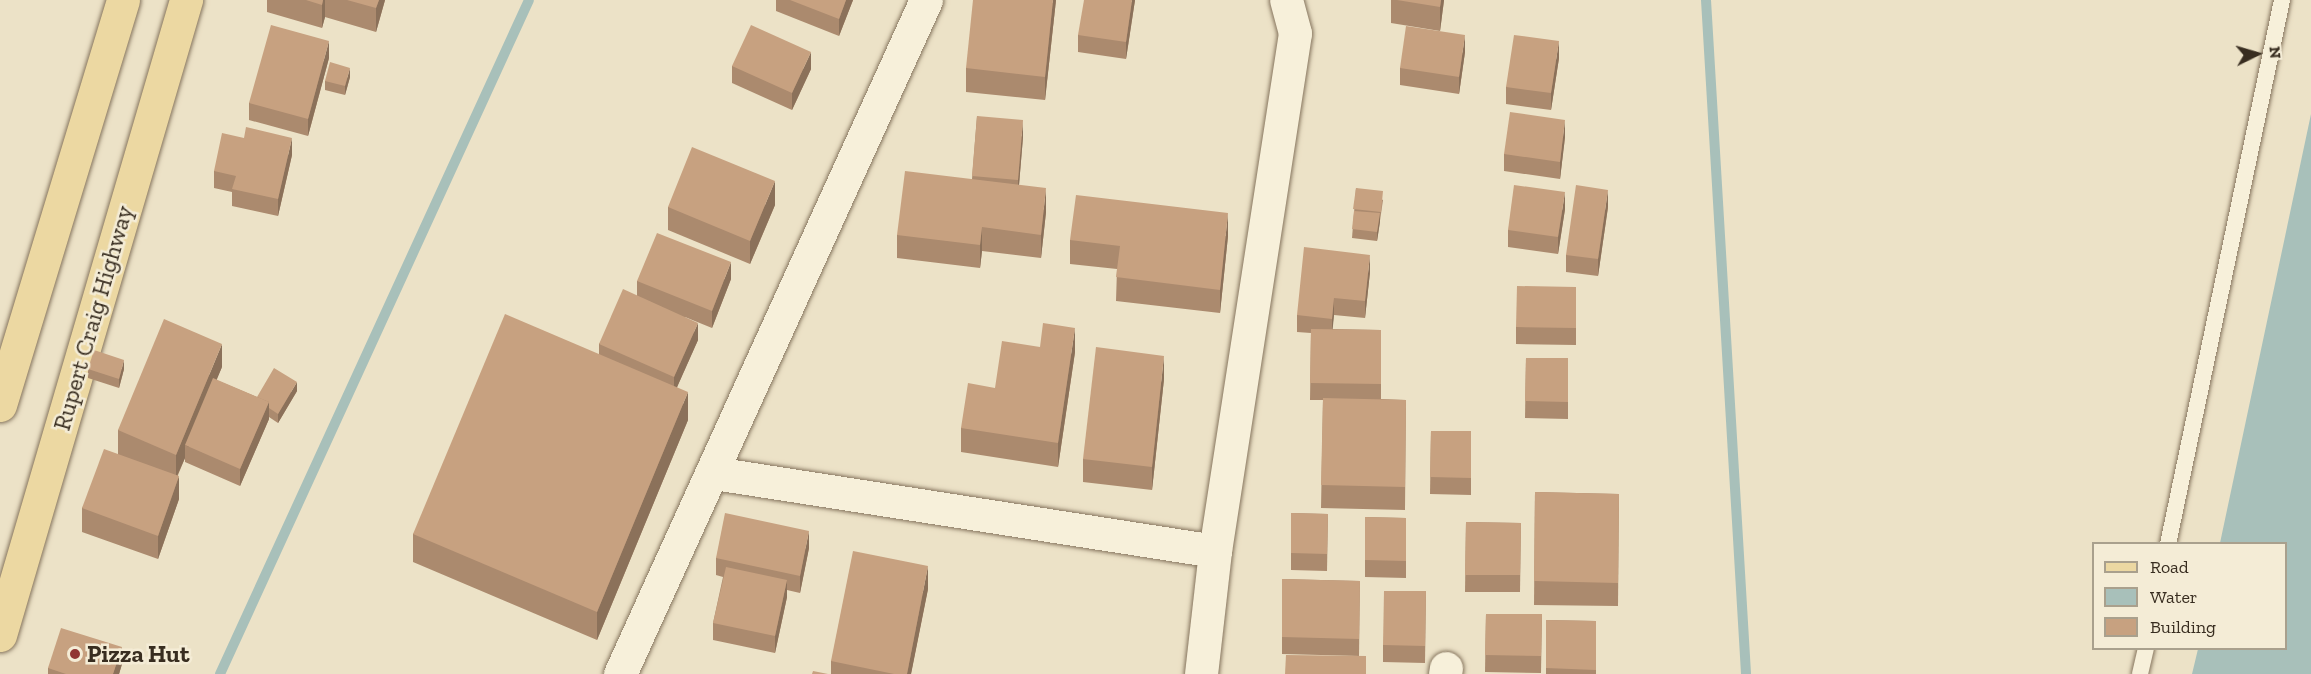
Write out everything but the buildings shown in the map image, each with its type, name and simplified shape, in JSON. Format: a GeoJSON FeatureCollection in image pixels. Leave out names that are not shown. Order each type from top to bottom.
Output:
{"type":"FeatureCollection","features":[{"type":"Feature","properties":{"kind":"main road"},"geometry":{"type":"LineString","coordinates":[[0,405],[5,369],[123,0]]}},
{"type":"Feature","properties":{"kind":"main road","name":"Rupert Craig Highway"},"geometry":{"type":"LineString","coordinates":[[0,635],[186,0]]}},
{"type":"Feature","properties":{"kind":"street"},"geometry":{"type":"LineString","coordinates":[[620,674],[714,473],[926,0]]}},
{"type":"Feature","properties":{"kind":"street"},"geometry":{"type":"LineString","coordinates":[[1201,674],[1215,551],[1295,33],[1286,0]]}},
{"type":"Feature","properties":{"kind":"street"},"geometry":{"type":"LineString","coordinates":[[714,473],[1215,551]]}},
{"type":"Feature","properties":{"kind":"lane"},"geometry":{"type":"LineString","coordinates":[[2168,542],[2282,0]]}},
{"type":"Feature","properties":{"kind":"lane"},"geometry":{"type":"LineString","coordinates":[[2140,674],[2146,650]]}},
{"type":"Feature","properties":{"kind":"water"},"geometry":{"type":"Polygon","coordinates":[[[2311,114],[2311,674],[2192,674],[2198,650],[2287,650],[2287,542],[2220,542],[2311,114]]]}},
{"type":"Feature","properties":{"kind":"waterway"},"geometry":{"type":"LineString","coordinates":[[220,674],[529,0]]}},
{"type":"Feature","properties":{"kind":"waterway"},"geometry":{"type":"LineString","coordinates":[[1706,0],[1746,674]]}},
{"type":"Feature","properties":{"kind":"place","name":"Pizza Hut"},"geometry":{"type":"Point","coordinates":[75,654]}}]}
